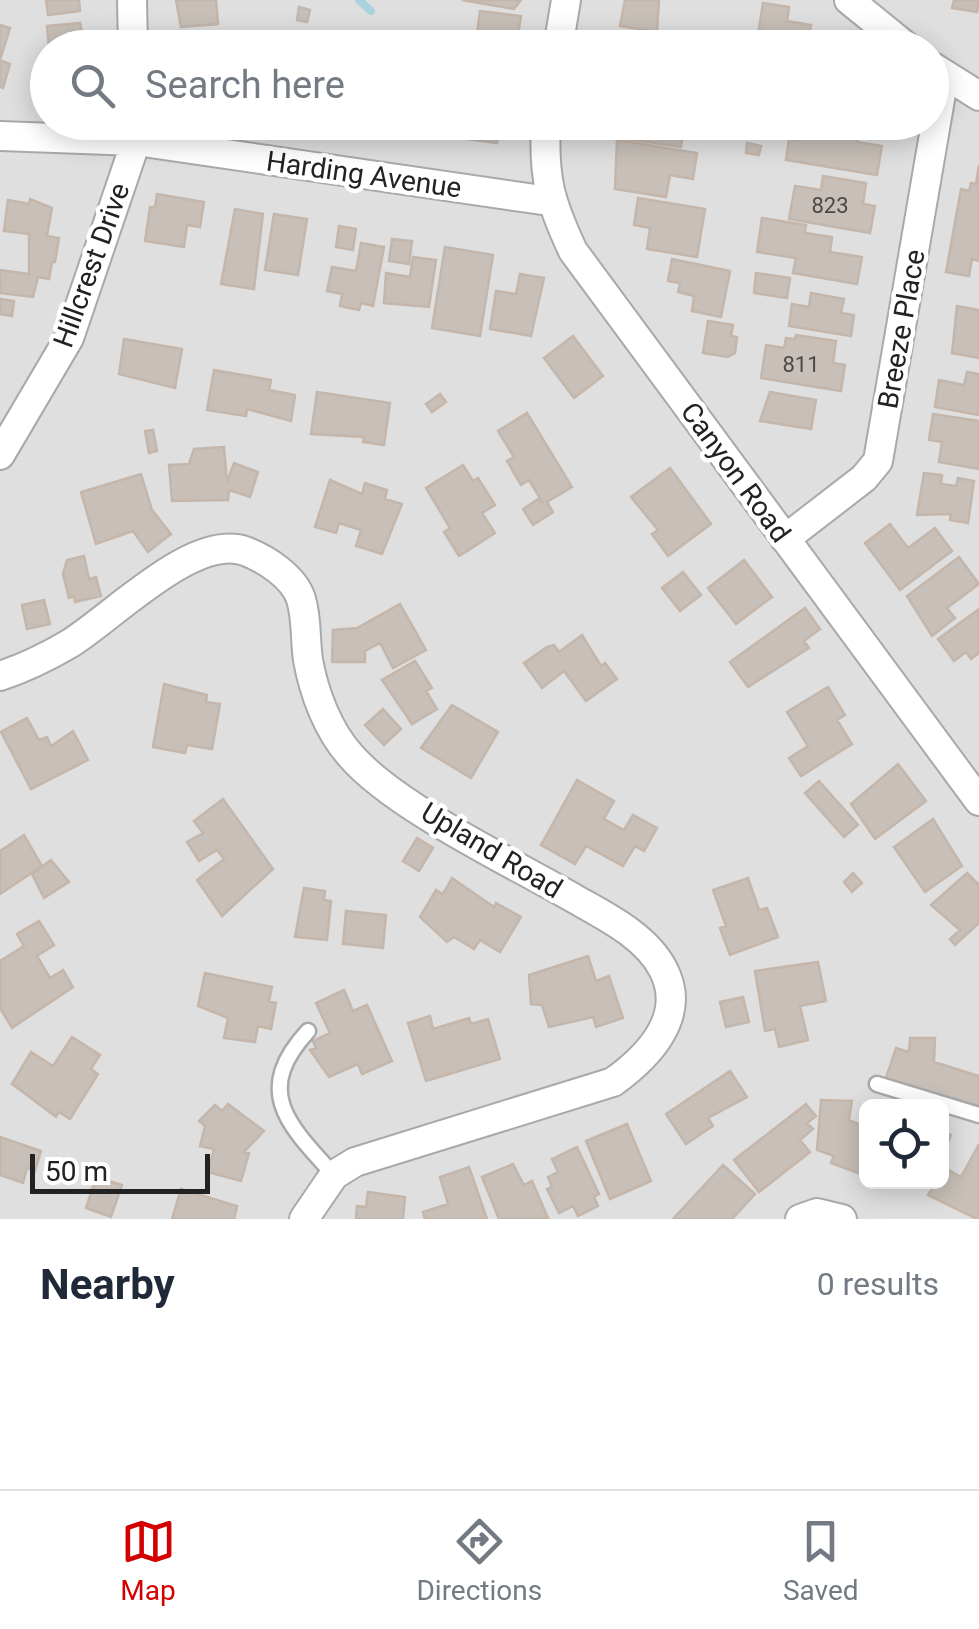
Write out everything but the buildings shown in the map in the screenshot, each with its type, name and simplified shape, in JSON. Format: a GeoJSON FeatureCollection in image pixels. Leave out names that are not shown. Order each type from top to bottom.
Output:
{"type":"FeatureCollection","features":[{"type":"Feature","properties":{"kind":"street"},"geometry":{"type":"LineString","coordinates":[[132,0],[133,30]]}},
{"type":"Feature","properties":{"kind":"street"},"geometry":{"type":"LineString","coordinates":[[561,30],[566,0]]}},
{"type":"Feature","properties":{"kind":"street"},"geometry":{"type":"LineString","coordinates":[[849,0],[886,30]]}},
{"type":"Feature","properties":{"kind":"street"},"geometry":{"type":"LineString","coordinates":[[949,78],[979,96]]}},
{"type":"Feature","properties":{"kind":"street","name":"Harding Avenue"},"geometry":{"type":"LineString","coordinates":[[0,136],[30,135]]}},
{"type":"Feature","properties":{"kind":"street","name":"Hillcrest Drive"},"geometry":{"type":"LineString","coordinates":[[0,455],[69,338],[133,140]]}},
{"type":"Feature","properties":{"kind":"street","name":"Harding Avenue"},"geometry":{"type":"LineString","coordinates":[[184,140],[549,201]]}},
{"type":"Feature","properties":{"kind":"street","name":"Canyon Road"},"geometry":{"type":"LineString","coordinates":[[545,140],[544,171],[549,201],[573,252],[979,801]]}},
{"type":"Feature","properties":{"kind":"street","name":"Breeze Place"},"geometry":{"type":"LineString","coordinates":[[785,540],[864,478],[878,461],[927,140]]}},
{"type":"Feature","properties":{"kind":"street","name":"Upland Road"},"geometry":{"type":"LineString","coordinates":[[0,676],[70,644],[175,566],[214,550],[243,550],[286,575],[301,598],[308,662],[324,714],[350,756],[425,811],[618,924],[662,966],[670,987],[659,1040],[643,1060],[613,1082],[355,1162],[334,1175]]}},
{"type":"Feature","properties":{"kind":"street"},"geometry":{"type":"LineString","coordinates":[[304,1219],[334,1175]]}},
{"type":"Feature","properties":{"kind":"street"},"geometry":{"type":"LineString","coordinates":[[800,1219],[817,1213],[842,1219]]}},
{"type":"Feature","properties":{"kind":"lane"},"geometry":{"type":"LineString","coordinates":[[308,1031],[282,1064],[278,1098],[294,1127],[334,1175]]}},
{"type":"Feature","properties":{"kind":"lane"},"geometry":{"type":"LineString","coordinates":[[876,1084],[979,1114]]}},
{"type":"Feature","properties":{"kind":"shaded area"},"geometry":{"type":"Polygon","coordinates":[[[0,0],[979,0],[979,1219],[0,1219],[0,0]]]}},
{"type":"Feature","properties":{"kind":"waterway"},"geometry":{"type":"LineString","coordinates":[[359,0],[371,11]]}}]}
